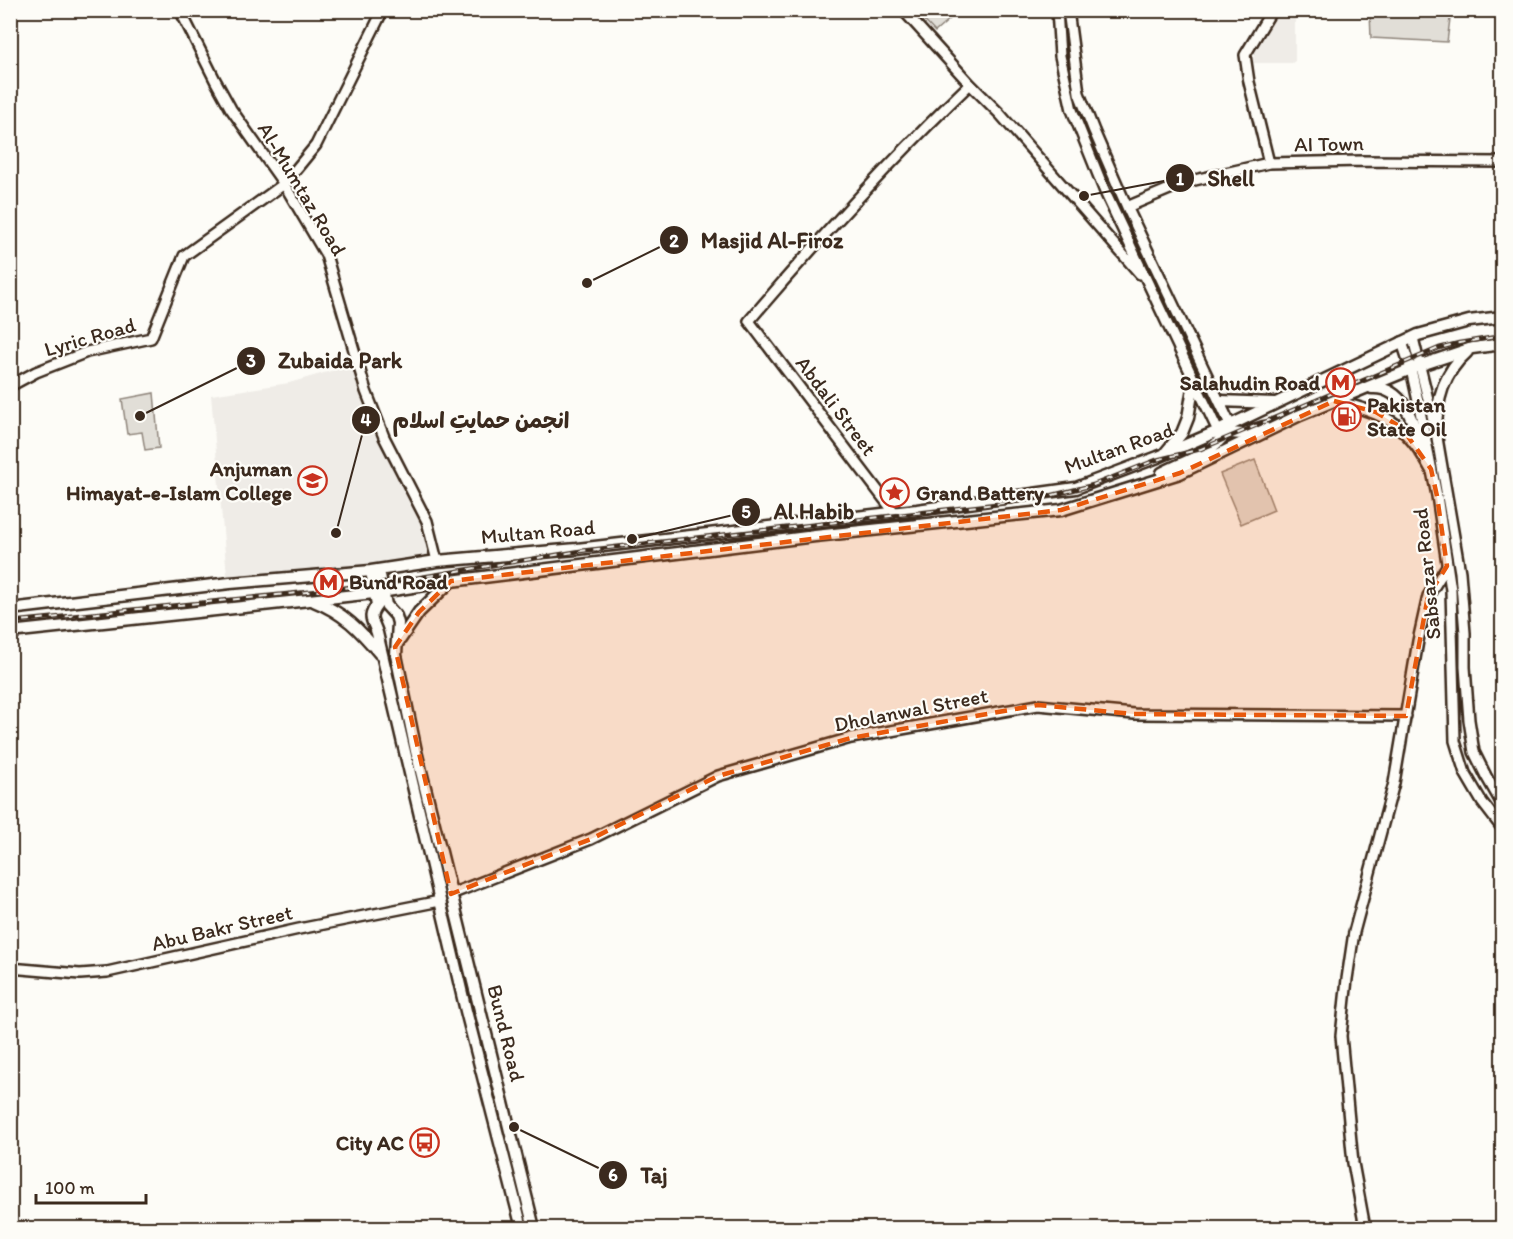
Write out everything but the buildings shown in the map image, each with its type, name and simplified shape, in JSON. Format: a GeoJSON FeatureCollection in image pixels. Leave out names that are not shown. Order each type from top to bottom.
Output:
{"type":"FeatureCollection","features":[{"type":"Feature","properties":{"kind":"main road","name":"Multan Road"},"geometry":{"type":"LineString","coordinates":[[10,609],[230,583],[375,571],[437,561],[577,549],[1076,488],[1225,430],[1402,342],[1469,321],[1503,316]]}},
{"type":"Feature","properties":{"kind":"main road","name":"Multan Road"},"geometry":{"type":"LineString","coordinates":[[10,632],[379,593],[451,581],[901,526],[1061,510],[1180,473],[1300,415],[1416,367],[1472,348],[1503,344]]}},
{"type":"Feature","properties":{"kind":"main road"},"geometry":{"type":"LineString","coordinates":[[1436,432],[1436,411],[1443,382],[1458,360],[1472,348]]}},
{"type":"Feature","properties":{"kind":"main road"},"geometry":{"type":"LineString","coordinates":[[1164,454],[1182,433],[1188,418],[1194,382]]}},
{"type":"Feature","properties":{"kind":"main road"},"geometry":{"type":"LineString","coordinates":[[1366,388],[1380,387],[1394,395],[1404,405],[1412,416],[1420,450]]}},
{"type":"Feature","properties":{"kind":"main road"},"geometry":{"type":"LineString","coordinates":[[1220,401],[1278,403]]}},
{"type":"Feature","properties":{"kind":"main road"},"geometry":{"type":"LineString","coordinates":[[1334,401],[1376,412],[1391,420],[1402,428],[1420,450],[1431,469]]}},
{"type":"Feature","properties":{"kind":"main road"},"geometry":{"type":"LineString","coordinates":[[1137,486],[1209,449],[1225,430],[1242,434],[1300,415]]}},
{"type":"Feature","properties":{"kind":"main road","name":"Bund Road"},"geometry":{"type":"LineString","coordinates":[[375,571],[379,593],[371,618],[377,633],[440,901],[522,1228]]}},
{"type":"Feature","properties":{"kind":"main road"},"geometry":{"type":"LineString","coordinates":[[395,647],[418,612],[451,581]]}},
{"type":"Feature","properties":{"kind":"main road","name":"Bund Road"},"geometry":{"type":"LineString","coordinates":[[379,593],[396,616],[398,630],[395,647],[400,681],[534,1228]]}},
{"type":"Feature","properties":{"kind":"main road"},"geometry":{"type":"LineString","coordinates":[[311,600],[335,609],[351,622],[382,656]]}},
{"type":"Feature","properties":{"kind":"main road"},"geometry":{"type":"LineString","coordinates":[[432,867],[444,864]]}},
{"type":"Feature","properties":{"kind":"street","name":"Al-Mumtaz Road"},"geometry":{"type":"LineString","coordinates":[[180,10],[226,99],[284,184],[326,255],[366,391],[384,437],[427,521],[433,537],[437,561]]}},
{"type":"Feature","properties":{"kind":"street"},"geometry":{"type":"LineString","coordinates":[[284,184],[316,145],[383,10]]}},
{"type":"Feature","properties":{"kind":"street"},"geometry":{"type":"LineString","coordinates":[[903,10],[1000,114],[1146,279]]}},
{"type":"Feature","properties":{"kind":"street"},"geometry":{"type":"LineString","coordinates":[[1057,10],[1060,56],[1072,110],[1105,192],[1194,382],[1225,430]]}},
{"type":"Feature","properties":{"kind":"street"},"geometry":{"type":"LineString","coordinates":[[1068,10],[1079,93],[1126,207],[1220,401],[1225,430]]}},
{"type":"Feature","properties":{"kind":"street"},"geometry":{"type":"LineString","coordinates":[[1269,163],[1248,82],[1245,55],[1272,10]]}},
{"type":"Feature","properties":{"kind":"street","name":"Abdali Street"},"geometry":{"type":"LineString","coordinates":[[894,512],[749,321],[877,177],[970,84]]}},
{"type":"Feature","properties":{"kind":"street","name":"AI Town"},"geometry":{"type":"LineString","coordinates":[[1126,207],[1186,182],[1269,163],[1503,162]]}},
{"type":"Feature","properties":{"kind":"street","name":"Lyric Road"},"geometry":{"type":"LineString","coordinates":[[10,386],[36,372],[87,352],[151,338],[184,255],[284,184]]}},
{"type":"Feature","properties":{"kind":"street","name":"Sabsazar Road"},"geometry":{"type":"LineString","coordinates":[[1413,338],[1451,590],[1455,741],[1465,773],[1482,802],[1503,828]]}},
{"type":"Feature","properties":{"kind":"street","name":"Sabsazar Road"},"geometry":{"type":"LineString","coordinates":[[1402,342],[1416,367],[1436,432],[1461,585],[1468,709],[1474,752],[1503,804]]}},
{"type":"Feature","properties":{"kind":"street"},"geometry":{"type":"LineString","coordinates":[[1365,1228],[1353,1163],[1341,1036],[1354,932],[1394,783],[1428,596],[1447,566]]}},
{"type":"Feature","properties":{"kind":"street"},"geometry":{"type":"LineString","coordinates":[[1451,590],[1461,585]]}},
{"type":"Feature","properties":{"kind":"street","name":"Dholanwal Street"},"geometry":{"type":"LineString","coordinates":[[451,894],[591,839],[718,776],[851,738],[1038,705],[1134,714],[1406,716]]}},
{"type":"Feature","properties":{"kind":"street","name":"Abu Bakr Street"},"geometry":{"type":"LineString","coordinates":[[10,968],[80,974],[107,972],[299,928],[440,901]]}},
{"type":"Feature","properties":{"kind":"highlighted area"},"geometry":{"type":"Polygon","coordinates":[[[1334,401],[1376,412],[1402,428],[1431,469],[1447,566],[1428,596],[1406,716],[1134,714],[1038,705],[851,738],[718,776],[591,839],[451,894],[395,647],[419,612],[451,581],[1061,510],[1180,473],[1334,401]]]}},
{"type":"Feature","properties":{"kind":"shaded area"},"geometry":{"type":"Polygon","coordinates":[[[915,11],[959,11],[935,32],[915,11]]]}},
{"type":"Feature","properties":{"kind":"shaded area"},"geometry":{"type":"Polygon","coordinates":[[[1278,11],[1295,11],[1295,61],[1292,63],[1253,63],[1254,53],[1278,11]]]}},
{"type":"Feature","properties":{"kind":"shaded area"},"geometry":{"type":"Polygon","coordinates":[[[1370,11],[1451,11],[1447,42],[1371,38],[1370,11]]]}},
{"type":"Feature","properties":{"kind":"shaded area","name":"Anjuman Himayat-e-Islam College"},"geometry":{"type":"Polygon","coordinates":[[[359,363],[384,437],[420,505],[437,561],[228,587],[211,395],[289,383],[359,363]]]}},
{"type":"Feature","properties":{"kind":"shaded area"},"geometry":{"type":"Polygon","coordinates":[[[154,393],[159,448],[145,450],[142,432],[127,434],[122,399],[154,393]]]}},
{"type":"Feature","properties":{"kind":"shaded area"},"geometry":{"type":"Polygon","coordinates":[[[1255,460],[1274,510],[1241,524],[1220,474],[1255,460]]]}},
{"type":"Feature","properties":{"kind":"railway"},"geometry":{"type":"LineString","coordinates":[[10,622],[327,590],[580,551],[1049,496],[1093,485],[1156,460],[1201,449],[1439,348],[1502,336]]}},
{"type":"Feature","properties":{"kind":"place","name":"Shell"},"geometry":{"type":"Point","coordinates":[1084,196]}},
{"type":"Feature","properties":{"kind":"place","name":"Masjid Al-Firoz"},"geometry":{"type":"Point","coordinates":[587,283]}},
{"type":"Feature","properties":{"kind":"place","name":"Salahudin Road"},"geometry":{"type":"Point","coordinates":[1341,383]}},
{"type":"Feature","properties":{"kind":"place","name":"Zubaida Park"},"geometry":{"type":"Point","coordinates":[140,416]}},
{"type":"Feature","properties":{"kind":"place","name":"Pakistan State Oil"},"geometry":{"type":"Point","coordinates":[1346,417]}},
{"type":"Feature","properties":{"kind":"place","name":"Anjuman Himayat-e-Islam College"},"geometry":{"type":"Point","coordinates":[313,481]}},
{"type":"Feature","properties":{"kind":"place","name":"Grand Battery"},"geometry":{"type":"Point","coordinates":[895,493]}},
{"type":"Feature","properties":{"kind":"place","name":"انجمن حمایتِ اسلام"},"geometry":{"type":"Point","coordinates":[336,533]}},
{"type":"Feature","properties":{"kind":"place","name":"Al Habib"},"geometry":{"type":"Point","coordinates":[632,539]}},
{"type":"Feature","properties":{"kind":"place","name":"Bund Road"},"geometry":{"type":"Point","coordinates":[328,582]}},
{"type":"Feature","properties":{"kind":"place","name":"Taj"},"geometry":{"type":"Point","coordinates":[514,1127]}},
{"type":"Feature","properties":{"kind":"place","name":"City AC"},"geometry":{"type":"Point","coordinates":[425,1143]}}]}
